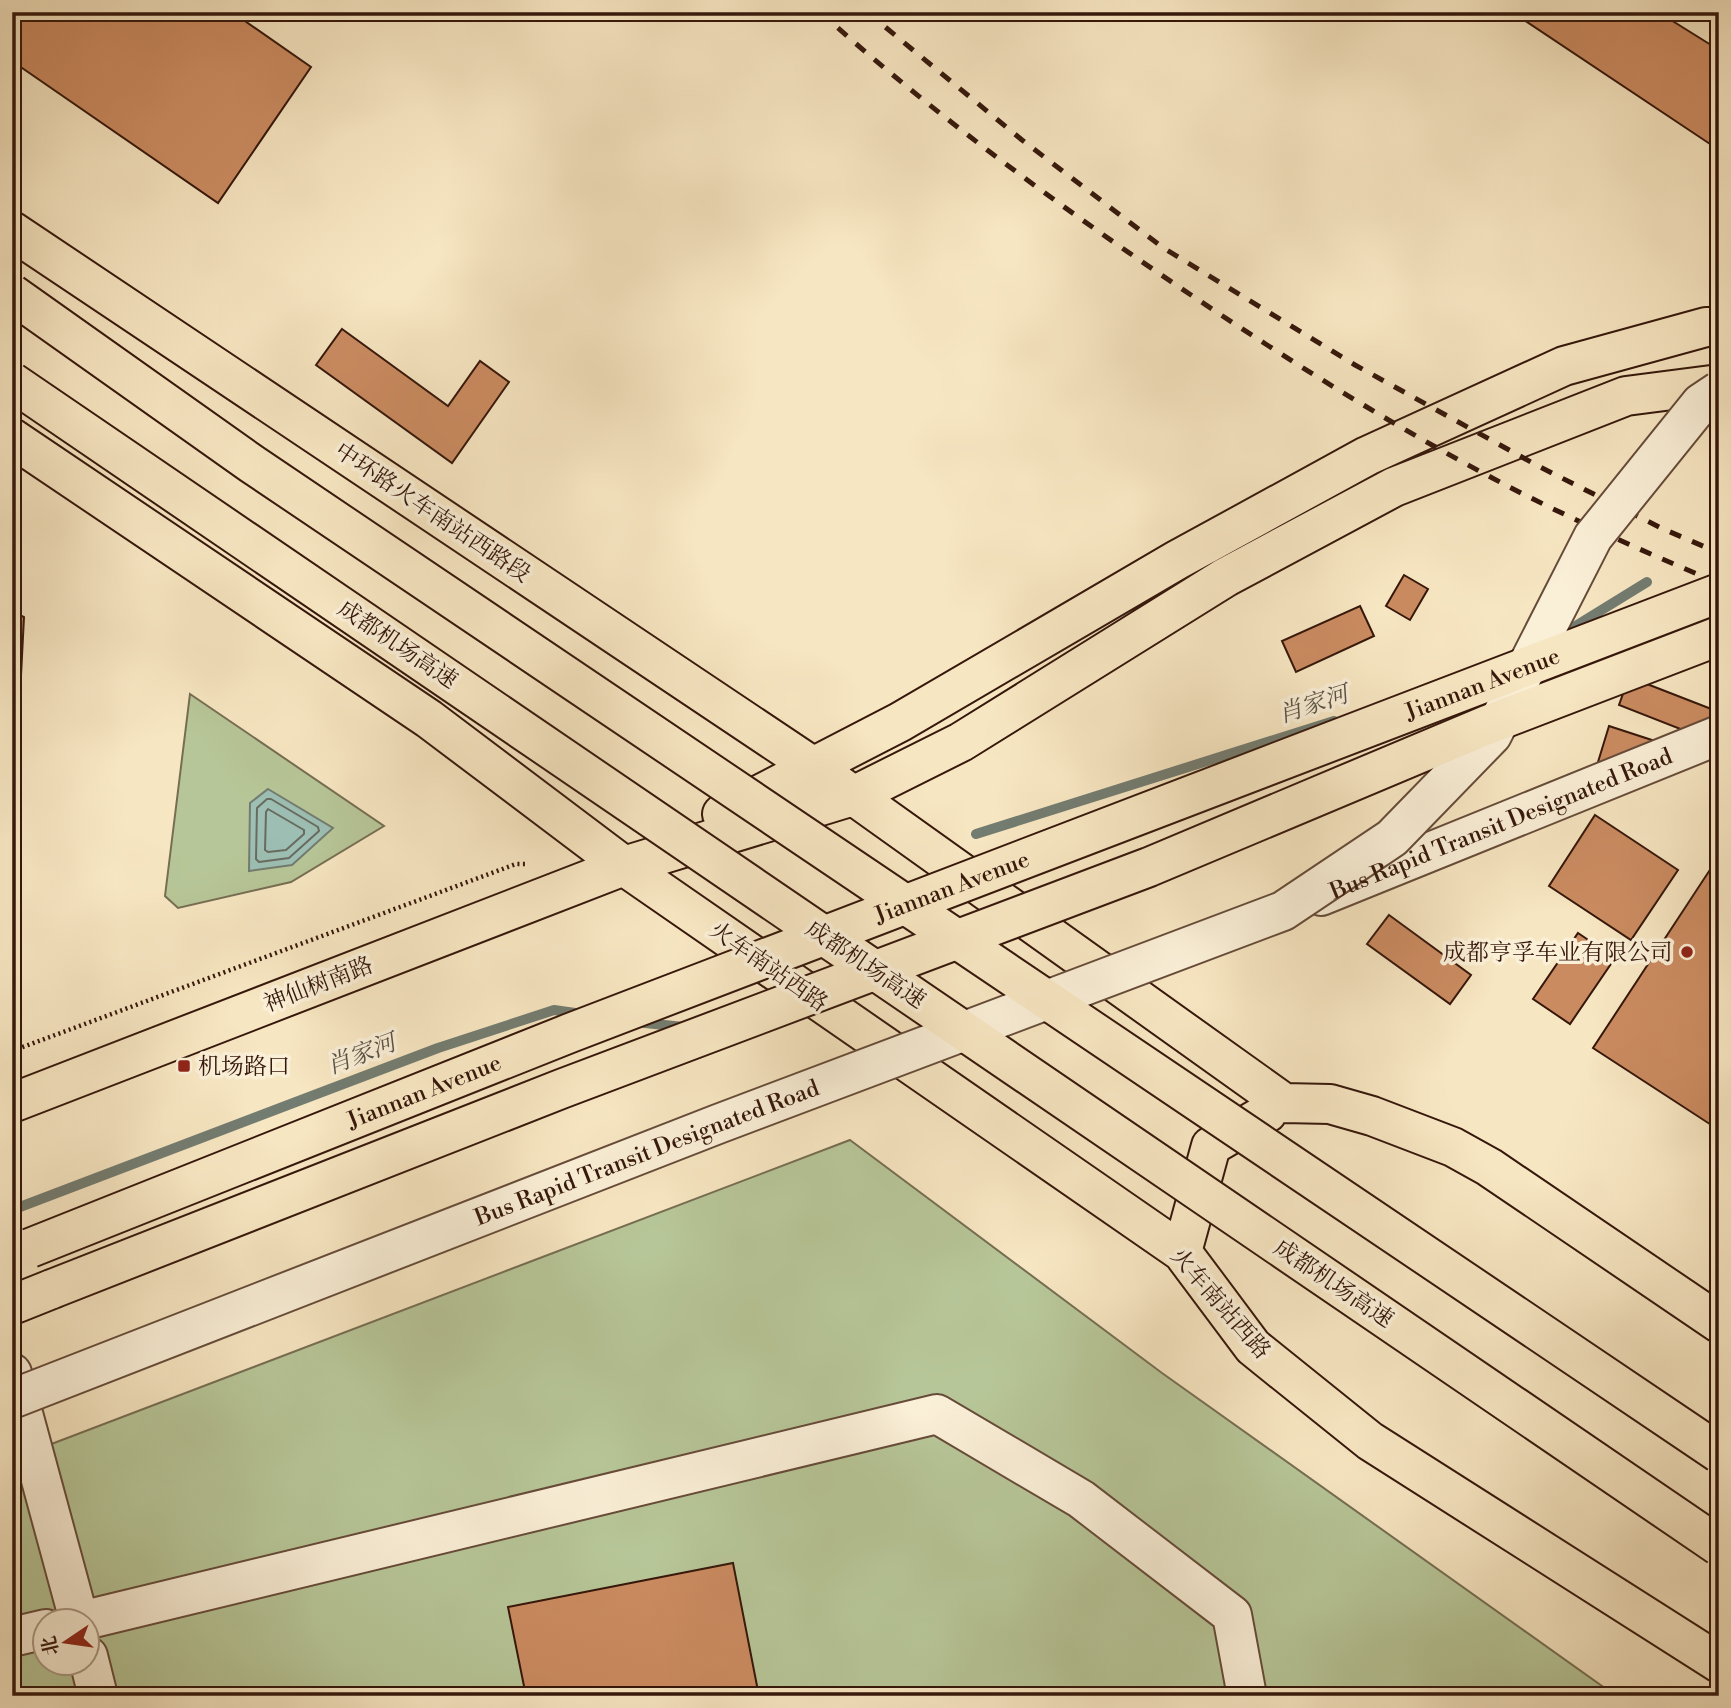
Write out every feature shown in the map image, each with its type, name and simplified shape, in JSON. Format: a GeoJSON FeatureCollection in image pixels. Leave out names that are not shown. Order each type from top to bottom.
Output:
{"type":"FeatureCollection","features":[{"type":"Feature","properties":{"kind":"main road","name":"中环路火车南站西路段"},"geometry":{"type":"LineString","coordinates":[[12,231],[813,766],[853,796]]}},
{"type":"Feature","properties":{"kind":"main road"},"geometry":{"type":"LineString","coordinates":[[12,294],[252,464],[1719,1453]]}},
{"type":"Feature","properties":{"kind":"main road"},"geometry":{"type":"LineString","coordinates":[[624,866],[900,722],[1177,560],[1367,456],[1564,366],[1706,327],[1719,327]]}},
{"type":"Feature","properties":{"kind":"main road","name":"成都机场高速"},"geometry":{"type":"LineString","coordinates":[[12,383],[1719,1546]]}},
{"type":"Feature","properties":{"kind":"main road"},"geometry":{"type":"LineString","coordinates":[[624,866],[853,796],[961,742],[1226,577],[1394,487],[1626,396],[1719,384]]}},
{"type":"Feature","properties":{"kind":"main road","name":"火车南站西路"},"geometry":{"type":"LineString","coordinates":[[12,438],[429,719],[624,866],[1182,1252],[1253,1347],[1370,1441],[1719,1663]]}},
{"type":"Feature","properties":{"kind":"main road","name":"Jiannan Avenue"},"geometry":{"type":"LineString","coordinates":[[21,1251],[570,1033],[1719,593]]}},
{"type":"Feature","properties":{"kind":"main road","name":"Jiannan Avenue"},"geometry":{"type":"LineString","coordinates":[[12,1304],[561,1089],[1149,867],[1487,725],[1719,636]]}},
{"type":"Feature","properties":{"kind":"main road"},"geometry":{"type":"LineString","coordinates":[[853,796],[1284,1103]]}},
{"type":"Feature","properties":{"kind":"main road","name":"神仙树南路"},"geometry":{"type":"LineString","coordinates":[[12,1103],[624,866]]}},
{"type":"Feature","properties":{"kind":"main road"},"geometry":{"type":"LineString","coordinates":[[1182,1252],[1211,1146],[1284,1103],[1330,1104],[1372,1116],[1453,1147],[1489,1167],[1719,1323]]}},
{"type":"Feature","properties":{"kind":"lane","name":"Bus Rapid Transit Designated Road"},"geometry":{"type":"LineString","coordinates":[[1283,912],[1392,838],[1492,735],[1594,537],[1700,403],[1719,391]]}},
{"type":"Feature","properties":{"kind":"lane","name":"Bus Rapid Transit Designated Road"},"geometry":{"type":"LineString","coordinates":[[12,1399],[705,1129],[1283,912],[1719,735]]}},
{"type":"Feature","properties":{"kind":"lane"},"geometry":{"type":"LineString","coordinates":[[12,1373],[75,1606]]}},
{"type":"Feature","properties":{"kind":"lane"},"geometry":{"type":"LineString","coordinates":[[102,1616],[937,1414],[1081,1499],[1232,1615],[1247,1696]]}},
{"type":"Feature","properties":{"kind":"lane"},"geometry":{"type":"LineString","coordinates":[[12,1637],[32,1632]]}},
{"type":"Feature","properties":{"kind":"lane"},"geometry":{"type":"LineString","coordinates":[[93,1676],[98,1696]]}},
{"type":"Feature","properties":{"kind":"path"},"geometry":{"type":"LineString","coordinates":[[12,1051],[516,864],[529,864]]}},
{"type":"Feature","properties":{"kind":"green space"},"geometry":{"type":"Polygon","coordinates":[[[190,694],[384,826],[291,882],[178,908],[165,896],[190,694]]]}},
{"type":"Feature","properties":{"kind":"green space"},"geometry":{"type":"Polygon","coordinates":[[[850,1140],[1162,1373],[1616,1696],[12,1696],[12,1459],[850,1140]]]}},
{"type":"Feature","properties":{"kind":"water"},"geometry":{"type":"Polygon","coordinates":[[[268,789],[333,828],[292,865],[249,871],[250,803],[268,789]]]}},
{"type":"Feature","properties":{"kind":"building"},"geometry":{"type":"Polygon","coordinates":[[[23,12],[232,12],[311,67],[218,203],[12,61],[12,28],[23,12]]]}},
{"type":"Feature","properties":{"kind":"building"},"geometry":{"type":"Polygon","coordinates":[[[1512,12],[1658,12],[1719,50],[1719,150],[1512,12]]]}},
{"type":"Feature","properties":{"kind":"building"},"geometry":{"type":"Polygon","coordinates":[[[342,329],[448,406],[480,361],[509,382],[452,463],[316,365],[342,329]]]}},
{"type":"Feature","properties":{"kind":"building"},"geometry":{"type":"Polygon","coordinates":[[[1404,575],[1428,589],[1410,620],[1386,606],[1404,575]]]}},
{"type":"Feature","properties":{"kind":"building"},"geometry":{"type":"Polygon","coordinates":[[[1360,606],[1374,636],[1296,672],[1282,641],[1360,606]]]}},
{"type":"Feature","properties":{"kind":"building"},"geometry":{"type":"Polygon","coordinates":[[[12,611],[24,617],[12,850],[12,611]]]}},
{"type":"Feature","properties":{"kind":"building"},"geometry":{"type":"Polygon","coordinates":[[[1629,677],[1719,712],[1719,736],[1716,743],[1619,705],[1629,677]]]}},
{"type":"Feature","properties":{"kind":"building"},"geometry":{"type":"Polygon","coordinates":[[[1609,726],[1664,744],[1653,780],[1598,762],[1609,726]]]}},
{"type":"Feature","properties":{"kind":"building"},"geometry":{"type":"Polygon","coordinates":[[[1595,815],[1678,870],[1631,940],[1549,886],[1595,815]]]}},
{"type":"Feature","properties":{"kind":"building","name":"成都亨孚车业有限公司"},"geometry":{"type":"Polygon","coordinates":[[[1719,856],[1719,1130],[1593,1048],[1719,856]]]}},
{"type":"Feature","properties":{"kind":"building"},"geometry":{"type":"Polygon","coordinates":[[[1389,915],[1471,975],[1450,1004],[1367,944],[1389,915]]]}},
{"type":"Feature","properties":{"kind":"building"},"geometry":{"type":"Polygon","coordinates":[[[1578,933],[1615,958],[1570,1024],[1533,999],[1578,933]]]}},
{"type":"Feature","properties":{"kind":"building"},"geometry":{"type":"Polygon","coordinates":[[[733,1563],[759,1696],[526,1696],[508,1607],[733,1563]]]}},
{"type":"Feature","properties":{"kind":"waterway","name":"肖家河"},"geometry":{"type":"LineString","coordinates":[[1561,635],[1647,582]]}},
{"type":"Feature","properties":{"kind":"waterway","name":"肖家河"},"geometry":{"type":"LineString","coordinates":[[976,834],[1334,721]]}},
{"type":"Feature","properties":{"kind":"waterway","name":"肖家河"},"geometry":{"type":"LineString","coordinates":[[12,1210],[438,1048],[554,1010],[582,1014]]}},
{"type":"Feature","properties":{"kind":"waterway","name":"肖家河"},"geometry":{"type":"LineString","coordinates":[[636,1022],[683,1027]]}},
{"type":"Feature","properties":{"kind":"railway"},"geometry":{"type":"LineString","coordinates":[[820,12],[896,78],[1015,171],[1138,259],[1279,353],[1473,468],[1620,540],[1719,583]]}},
{"type":"Feature","properties":{"kind":"railway"},"geometry":{"type":"LineString","coordinates":[[867,12],[1022,140],[1162,247],[1355,365],[1540,467],[1661,528],[1719,553]]}},
{"type":"Feature","properties":{"kind":"place","name":"成都亨孚车业有限公司"},"geometry":{"type":"Point","coordinates":[1687,952]}},
{"type":"Feature","properties":{"kind":"place","name":"机场路口"},"geometry":{"type":"Point","coordinates":[184,1066]}}]}
